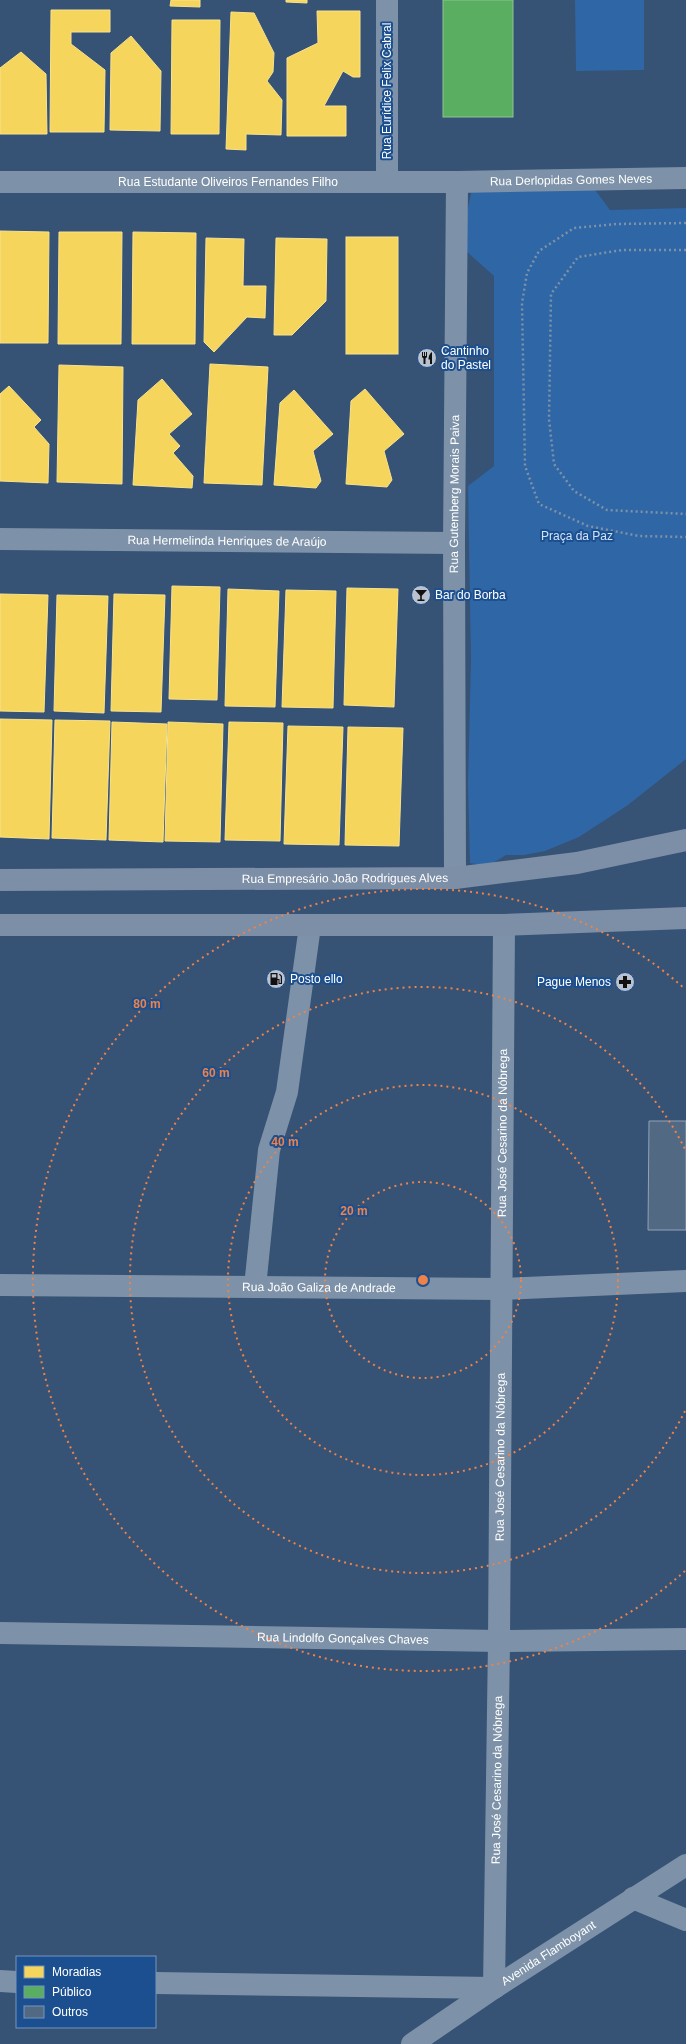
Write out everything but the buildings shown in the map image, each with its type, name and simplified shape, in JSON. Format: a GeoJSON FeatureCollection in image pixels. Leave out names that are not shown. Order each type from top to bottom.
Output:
{"type":"FeatureCollection","features":[{"type":"Feature","properties":{"kind":"main road","name":"Rua Empresário João Rodrigues Alves"},"geometry":{"type":"LineString","coordinates":[[0,880],[455,878],[577,863],[686,840]]}},
{"type":"Feature","properties":{"kind":"main road"},"geometry":{"type":"LineString","coordinates":[[0,925],[504,925],[686,918]]}},
{"type":"Feature","properties":{"kind":"street","name":"Rua Eurídice Felix Cabral"},"geometry":{"type":"LineString","coordinates":[[387,182],[388,0]]}},
{"type":"Feature","properties":{"kind":"street","name":"Rua Derlopidas Gomes Neves"},"geometry":{"type":"LineString","coordinates":[[457,182],[686,178]]}},
{"type":"Feature","properties":{"kind":"street","name":"Rua Estudante Oliveiros Fernandes Filho"},"geometry":{"type":"LineString","coordinates":[[0,182],[457,182]]}},
{"type":"Feature","properties":{"kind":"street","name":"Rua Gutemberg Morais Paiva"},"geometry":{"type":"LineString","coordinates":[[455,878],[454,543],[457,182]]}},
{"type":"Feature","properties":{"kind":"street","name":"Rua Hermelinda Henriques de Araújo"},"geometry":{"type":"LineString","coordinates":[[0,539],[454,543]]}},
{"type":"Feature","properties":{"kind":"street","name":"Rua José Cesarino da Nóbrega"},"geometry":{"type":"LineString","coordinates":[[494,1988],[499,1641],[504,925]]}},
{"type":"Feature","properties":{"kind":"street"},"geometry":{"type":"LineString","coordinates":[[255,1287],[269,1150],[287,1092],[310,926]]}},
{"type":"Feature","properties":{"kind":"street","name":"Rua João Galiza de Andrade"},"geometry":{"type":"LineString","coordinates":[[0,1285],[502,1290],[686,1281]]}},
{"type":"Feature","properties":{"kind":"street","name":"Rua Lindolfo Gonçalves Chaves"},"geometry":{"type":"LineString","coordinates":[[0,1633],[499,1641],[686,1639]]}},
{"type":"Feature","properties":{"kind":"street","name":"Avenida Flamboyant"},"geometry":{"type":"LineString","coordinates":[[412,2044],[494,1988],[686,1865]]}},
{"type":"Feature","properties":{"kind":"street"},"geometry":{"type":"LineString","coordinates":[[633,1898],[686,1920]]}},
{"type":"Feature","properties":{"kind":"street"},"geometry":{"type":"LineString","coordinates":[[0,1981],[16,1982]]}},
{"type":"Feature","properties":{"kind":"street"},"geometry":{"type":"LineString","coordinates":[[156,1984],[494,1988]]}},
{"type":"Feature","properties":{"kind":"path"},"geometry":{"type":"LineString","coordinates":[[686,223],[617,224],[574,228],[539,251],[527,273],[522,303],[525,466],[539,504],[588,526],[639,536],[686,537]]}},
{"type":"Feature","properties":{"kind":"path"},"geometry":{"type":"LineString","coordinates":[[686,250],[622,250],[578,257],[551,294],[549,419],[554,464],[574,491],[607,510],[686,514]]}},
{"type":"Feature","properties":{"kind":"green space"},"geometry":{"type":"Polygon","coordinates":[[[575,0],[644,0],[644,70],[576,71],[575,0]]]}},
{"type":"Feature","properties":{"kind":"green space","name":"Praça da Paz"},"geometry":{"type":"Polygon","coordinates":[[[593,187],[610,210],[686,208],[686,759],[628,805],[579,837],[545,851],[524,855],[506,855],[488,866],[470,863],[468,784],[471,660],[468,486],[494,466],[494,276],[466,251],[466,216],[472,189],[593,187]]]}},
{"type":"Feature","properties":{"kind":"place","name":"Cantinho do Pastel"},"geometry":{"type":"Point","coordinates":[427,358]}},
{"type":"Feature","properties":{"kind":"place","name":"Bar do Borba"},"geometry":{"type":"Point","coordinates":[421,595]}},
{"type":"Feature","properties":{"kind":"place","name":"Posto ello"},"geometry":{"type":"Point","coordinates":[276,979]}},
{"type":"Feature","properties":{"kind":"place","name":"Pague Menos"},"geometry":{"type":"Point","coordinates":[625,982]}}]}
